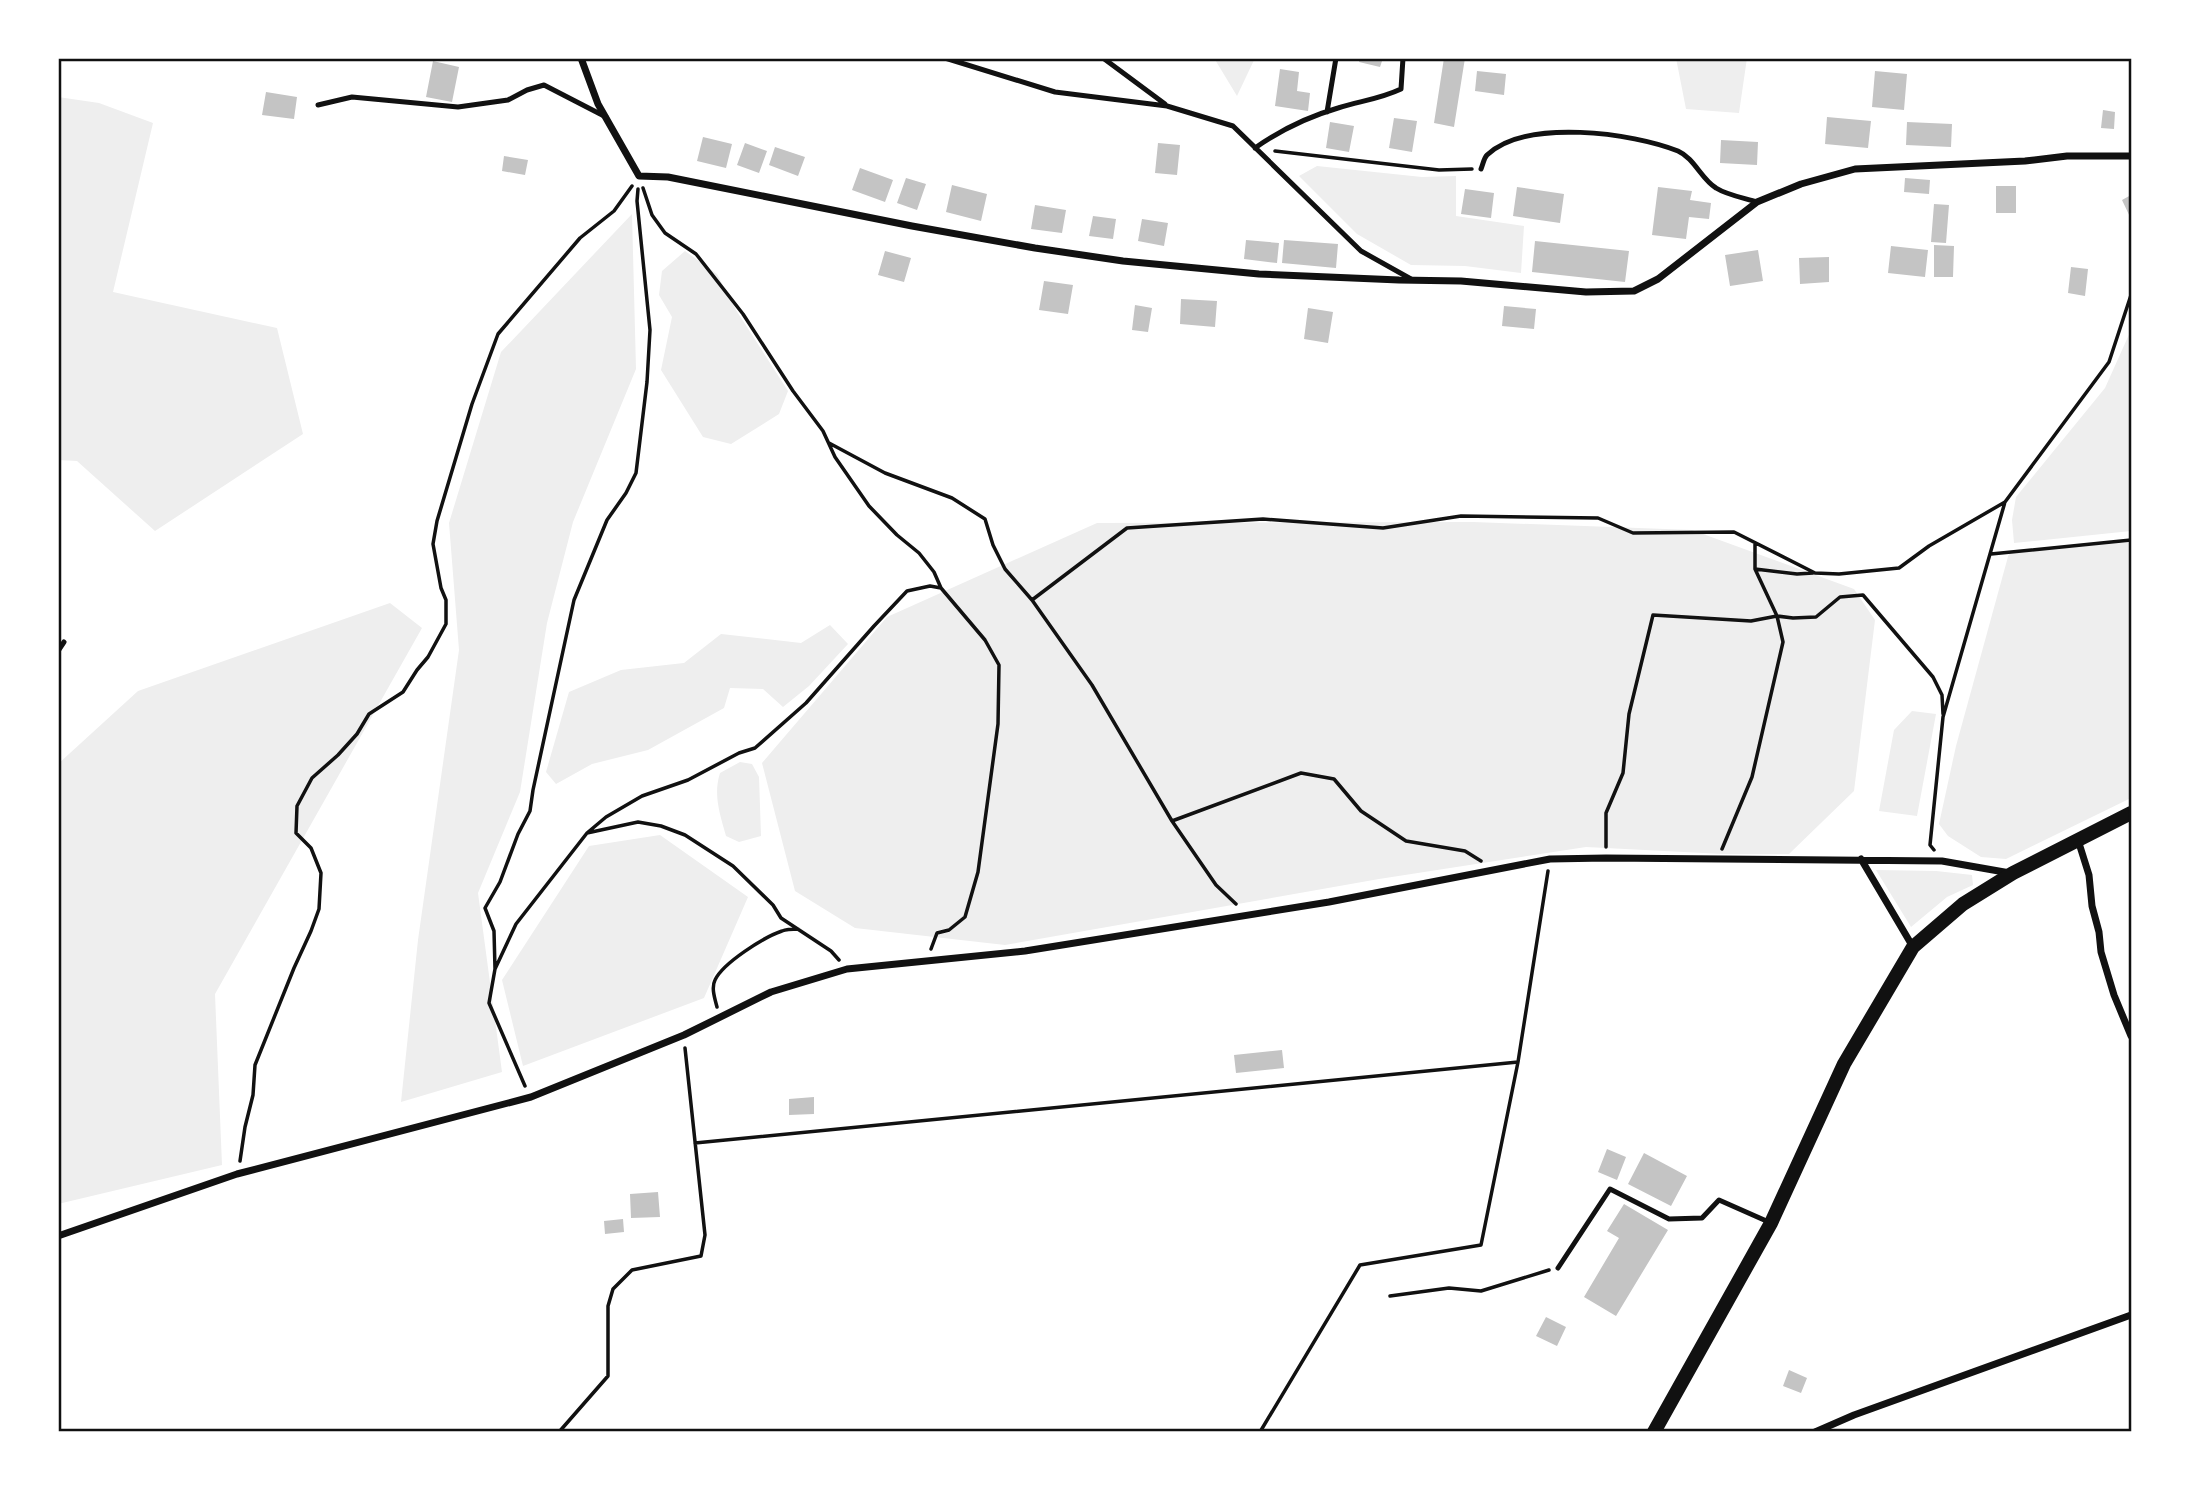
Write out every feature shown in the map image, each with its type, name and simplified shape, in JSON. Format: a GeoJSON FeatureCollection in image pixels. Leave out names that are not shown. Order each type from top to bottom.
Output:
{"type":"FeatureCollection","features":[{"type":"Feature","properties":{"kind":"main road"},"geometry":{"type":"LineString","coordinates":[[1654,1432],[1771,1223],[1844,1064],[1913,947],[1963,904],[2013,873],[2131,813]]}},
{"type":"Feature","properties":{"kind":"street"},"geometry":{"type":"LineString","coordinates":[[581,58],[598,104],[639,176],[668,177],[925,228],[1123,261],[1259,274],[1461,281],[1586,292],[1634,291],[1658,279],[1757,202],[1801,184],[1855,169],[2025,161],[2067,156],[2131,156]]}},
{"type":"Feature","properties":{"kind":"street"},"geometry":{"type":"LineString","coordinates":[[2078,840],[2089,875],[2101,952],[2114,995],[2131,1036]]}},
{"type":"Feature","properties":{"kind":"street"},"geometry":{"type":"LineString","coordinates":[[58,1236],[237,1174],[531,1097],[684,1035],[771,992],[846,969],[1024,951],[1329,902],[1550,859],[1941,861],[2013,873]]}},
{"type":"Feature","properties":{"kind":"street"},"geometry":{"type":"LineString","coordinates":[[1861,859],[1913,947]]}},
{"type":"Feature","properties":{"kind":"street"},"geometry":{"type":"LineString","coordinates":[[1815,1432],[1854,1415],[2131,1315]]}},
{"type":"Feature","properties":{"kind":"lane"},"geometry":{"type":"LineString","coordinates":[[944,58],[1055,92],[1167,106],[1233,127],[1361,251],[1414,281]]}},
{"type":"Feature","properties":{"kind":"lane"},"geometry":{"type":"LineString","coordinates":[[1103,58],[1167,106]]}},
{"type":"Feature","properties":{"kind":"lane"},"geometry":{"type":"LineString","coordinates":[[1327,112],[1336,58]]}},
{"type":"Feature","properties":{"kind":"lane"},"geometry":{"type":"LineString","coordinates":[[1255,148],[1279,130],[1327,112],[1383,98],[1401,89],[1403,58]]}},
{"type":"Feature","properties":{"kind":"lane"},"geometry":{"type":"LineString","coordinates":[[318,105],[352,97],[458,107],[508,100],[544,85],[606,117]]}},
{"type":"Feature","properties":{"kind":"lane"},"geometry":{"type":"LineString","coordinates":[[1481,169],[1485,156],[1507,142],[1541,132],[1591,132],[1634,139],[1681,152],[1716,188],[1757,202]]}},
{"type":"Feature","properties":{"kind":"lane"},"geometry":{"type":"LineString","coordinates":[[58,652],[64,642]]}},
{"type":"Feature","properties":{"kind":"lane"},"geometry":{"type":"LineString","coordinates":[[1558,1268],[1610,1189],[1669,1219],[1702,1218],[1719,1200],[1771,1223]]}},
{"type":"Feature","properties":{"kind":"path"},"geometry":{"type":"LineString","coordinates":[[1255,148],[1439,170],[1481,169]]}},
{"type":"Feature","properties":{"kind":"path"},"geometry":{"type":"LineString","coordinates":[[639,176],[652,215],[665,233],[696,254],[743,314],[793,391],[823,431],[835,457],[869,506],[919,553],[934,572],[941,588],[985,640],[999,665],[998,724],[978,872],[965,918],[949,930],[937,933],[929,960]]}},
{"type":"Feature","properties":{"kind":"path"},"geometry":{"type":"LineString","coordinates":[[531,1097],[518,1075],[489,1003],[495,969],[494,931],[485,908],[500,882],[518,834],[530,811],[574,600],[607,520],[636,473],[646,393],[649,330],[637,201],[639,176]]}},
{"type":"Feature","properties":{"kind":"path"},"geometry":{"type":"LineString","coordinates":[[237,1174],[253,1095],[255,1066],[319,909],[321,873],[311,848],[296,833],[297,806],[312,778],[357,734],[369,714],[404,692],[446,624],[446,600],[432,544],[452,466],[498,334],[580,238],[614,211],[639,176]]}},
{"type":"Feature","properties":{"kind":"path"},"geometry":{"type":"LineString","coordinates":[[1943,717],[2005,502],[2109,362],[2131,295]]}},
{"type":"Feature","properties":{"kind":"path"},"geometry":{"type":"LineString","coordinates":[[829,443],[885,472],[952,498],[985,519],[993,545],[1005,569],[1032,600],[1093,685],[1172,821],[1216,885],[1248,915]]}},
{"type":"Feature","properties":{"kind":"path"},"geometry":{"type":"LineString","coordinates":[[1755,569],[1797,574],[1839,574],[1899,568],[1930,546],[2005,502]]}},
{"type":"Feature","properties":{"kind":"path"},"geometry":{"type":"LineString","coordinates":[[1032,600],[1127,527],[1263,519],[1383,528],[1461,516],[1598,519],[1633,533],[1734,532],[1815,573]]}},
{"type":"Feature","properties":{"kind":"path"},"geometry":{"type":"LineString","coordinates":[[1990,554],[2131,540]]}},
{"type":"Feature","properties":{"kind":"path"},"geometry":{"type":"LineString","coordinates":[[1716,860],[1752,777],[1783,642],[1777,617],[1755,569],[1755,543]]}},
{"type":"Feature","properties":{"kind":"path"},"geometry":{"type":"LineString","coordinates":[[495,969],[516,924],[587,833],[606,817],[642,796],[688,780],[755,748],[806,704],[907,591],[930,586],[941,588]]}},
{"type":"Feature","properties":{"kind":"path"},"geometry":{"type":"LineString","coordinates":[[1606,858],[1606,813],[1623,773],[1629,714],[1653,615],[1751,621],[1777,617],[1816,617],[1840,597],[1863,595],[1933,677],[1942,695],[1943,717],[1930,845],[1941,861]]}},
{"type":"Feature","properties":{"kind":"path"},"geometry":{"type":"LineString","coordinates":[[1172,821],[1301,773],[1334,779],[1361,811],[1406,841],[1465,850],[1494,870]]}},
{"type":"Feature","properties":{"kind":"path"},"geometry":{"type":"LineString","coordinates":[[587,833],[638,822],[661,825],[685,835],[733,866],[773,905],[781,918],[831,951],[846,969]]}},
{"type":"Feature","properties":{"kind":"path"},"geometry":{"type":"LineString","coordinates":[[1260,1432],[1360,1265],[1481,1245],[1518,1062],[1550,859]]}},
{"type":"Feature","properties":{"kind":"path"},"geometry":{"type":"LineString","coordinates":[[720,1017],[713,993],[714,981],[728,964],[754,944],[783,930],[800,929]]}},
{"type":"Feature","properties":{"kind":"path"},"geometry":{"type":"LineString","coordinates":[[559,1432],[608,1376],[608,1306],[613,1289],[632,1270],[701,1256],[705,1235],[684,1035]]}},
{"type":"Feature","properties":{"kind":"path"},"geometry":{"type":"LineString","coordinates":[[695,1143],[1518,1062]]}},
{"type":"Feature","properties":{"kind":"path"},"geometry":{"type":"LineString","coordinates":[[1390,1296],[1449,1289],[1481,1291],[1558,1268]]}},
{"type":"Feature","properties":{"kind":"shaded area"},"geometry":{"type":"Polygon","coordinates":[[[1214,58],[1255,58],[1237,96],[1214,58]]]}},
{"type":"Feature","properties":{"kind":"shaded area"},"geometry":{"type":"Polygon","coordinates":[[[1676,58],[1747,58],[1739,113],[1686,109],[1676,58]]]}},
{"type":"Feature","properties":{"kind":"shaded area"},"geometry":{"type":"Polygon","coordinates":[[[58,97],[99,103],[153,123],[113,292],[277,328],[303,434],[155,531],[77,461],[58,460],[58,97]]]}},
{"type":"Feature","properties":{"kind":"shaded area"},"geometry":{"type":"Polygon","coordinates":[[[1317,166],[1422,177],[1456,176],[1456,216],[1524,226],[1521,273],[1465,266],[1411,265],[1357,234],[1299,176],[1317,166]]]}},
{"type":"Feature","properties":{"kind":"shaded area"},"geometry":{"type":"Polygon","coordinates":[[[632,214],[636,369],[573,522],[547,623],[520,792],[478,893],[502,1072],[401,1102],[418,940],[459,650],[449,523],[501,352],[632,214]]]}},
{"type":"Feature","properties":{"kind":"shaded area"},"geometry":{"type":"Polygon","coordinates":[[[685,251],[717,274],[736,310],[788,391],[779,414],[731,444],[703,437],[661,370],[672,317],[659,295],[662,271],[685,251]]]}},
{"type":"Feature","properties":{"kind":"shaded area"},"geometry":{"type":"Polygon","coordinates":[[[2131,330],[2131,531],[2014,543],[2012,520],[2016,497],[2105,388],[2131,330]]]}},
{"type":"Feature","properties":{"kind":"shaded area"},"geometry":{"type":"Polygon","coordinates":[[[1473,522],[1692,530],[1854,589],[1875,620],[1854,791],[1789,854],[1723,854],[1586,847],[1379,879],[1005,945],[855,928],[795,891],[762,763],[887,617],[1097,523],[1473,522]]]}},
{"type":"Feature","properties":{"kind":"shaded area"},"geometry":{"type":"Polygon","coordinates":[[[2131,542],[2131,798],[2006,859],[1981,857],[1948,836],[1939,824],[1956,746],[2009,553],[2131,542]]]}},
{"type":"Feature","properties":{"kind":"shaded area"},"geometry":{"type":"Polygon","coordinates":[[[390,603],[422,628],[215,994],[222,1165],[58,1204],[58,764],[138,691],[390,603]]]}},
{"type":"Feature","properties":{"kind":"shaded area"},"geometry":{"type":"Polygon","coordinates":[[[830,625],[848,644],[809,686],[783,707],[763,689],[730,688],[724,708],[648,750],[592,764],[556,784],[546,772],[569,692],[621,670],[684,663],[721,634],[801,643],[830,625]]]}},
{"type":"Feature","properties":{"kind":"shaded area"},"geometry":{"type":"Polygon","coordinates":[[[1912,711],[1936,714],[1917,816],[1879,811],[1894,730],[1912,711]]]}},
{"type":"Feature","properties":{"kind":"shaded area"},"geometry":{"type":"Polygon","coordinates":[[[740,762],[752,764],[759,777],[761,836],[739,842],[726,836],[717,789],[720,773],[740,762]]]}},
{"type":"Feature","properties":{"kind":"shaded area"},"geometry":{"type":"Polygon","coordinates":[[[660,835],[748,897],[704,998],[523,1066],[502,980],[589,846],[660,835]]]}},
{"type":"Feature","properties":{"kind":"shaded area"},"geometry":{"type":"Polygon","coordinates":[[[1876,870],[1936,871],[1972,875],[1973,885],[1947,897],[1911,927],[1876,870]]]}},
{"type":"Feature","properties":{"kind":"building"},"geometry":{"type":"Polygon","coordinates":[[[1360,58],[1383,58],[1380,67],[1359,62],[1360,58]]]}},
{"type":"Feature","properties":{"kind":"building"},"geometry":{"type":"Polygon","coordinates":[[[1444,58],[1465,58],[1454,127],[1434,123],[1444,58]]]}},
{"type":"Feature","properties":{"kind":"building"},"geometry":{"type":"Polygon","coordinates":[[[433,61],[459,67],[452,102],[426,97],[433,61]]]}},
{"type":"Feature","properties":{"kind":"building"},"geometry":{"type":"Polygon","coordinates":[[[1280,69],[1299,72],[1297,91],[1310,93],[1308,111],[1275,106],[1280,69]]]}},
{"type":"Feature","properties":{"kind":"building"},"geometry":{"type":"Polygon","coordinates":[[[1477,71],[1506,74],[1504,95],[1475,91],[1477,71]]]}},
{"type":"Feature","properties":{"kind":"building"},"geometry":{"type":"Polygon","coordinates":[[[1875,71],[1907,74],[1904,110],[1872,107],[1875,71]]]}},
{"type":"Feature","properties":{"kind":"building"},"geometry":{"type":"Polygon","coordinates":[[[266,92],[297,97],[294,119],[262,115],[266,92]]]}},
{"type":"Feature","properties":{"kind":"building"},"geometry":{"type":"Polygon","coordinates":[[[2103,110],[2115,112],[2114,129],[2101,128],[2103,110]]]}},
{"type":"Feature","properties":{"kind":"building"},"geometry":{"type":"Polygon","coordinates":[[[1827,117],[1871,121],[1868,148],[1825,144],[1827,117]]]}},
{"type":"Feature","properties":{"kind":"building"},"geometry":{"type":"Polygon","coordinates":[[[1394,118],[1417,121],[1412,152],[1389,148],[1394,118]]]}},
{"type":"Feature","properties":{"kind":"building"},"geometry":{"type":"Polygon","coordinates":[[[1330,122],[1354,126],[1349,152],[1326,148],[1330,122]]]}},
{"type":"Feature","properties":{"kind":"building"},"geometry":{"type":"Polygon","coordinates":[[[1907,122],[1952,124],[1951,147],[1906,145],[1907,122]]]}},
{"type":"Feature","properties":{"kind":"building"},"geometry":{"type":"Polygon","coordinates":[[[703,137],[732,144],[726,168],[697,161],[703,137]]]}},
{"type":"Feature","properties":{"kind":"building"},"geometry":{"type":"Polygon","coordinates":[[[1721,140],[1758,142],[1757,165],[1720,163],[1721,140]]]}},
{"type":"Feature","properties":{"kind":"building"},"geometry":{"type":"Polygon","coordinates":[[[745,143],[767,151],[759,173],[737,165],[745,143]]]}},
{"type":"Feature","properties":{"kind":"building"},"geometry":{"type":"Polygon","coordinates":[[[1158,143],[1180,145],[1177,175],[1155,173],[1158,143]]]}},
{"type":"Feature","properties":{"kind":"building"},"geometry":{"type":"Polygon","coordinates":[[[775,147],[805,157],[798,176],[769,165],[775,147]]]}},
{"type":"Feature","properties":{"kind":"building"},"geometry":{"type":"Polygon","coordinates":[[[504,156],[528,160],[525,175],[502,171],[504,156]]]}},
{"type":"Feature","properties":{"kind":"building"},"geometry":{"type":"Polygon","coordinates":[[[860,168],[893,180],[885,202],[852,190],[860,168]]]}},
{"type":"Feature","properties":{"kind":"building"},"geometry":{"type":"Polygon","coordinates":[[[906,178],[926,184],[917,210],[897,203],[906,178]]]}},
{"type":"Feature","properties":{"kind":"building"},"geometry":{"type":"Polygon","coordinates":[[[1905,178],[1930,180],[1929,194],[1904,192],[1905,178]]]}},
{"type":"Feature","properties":{"kind":"building"},"geometry":{"type":"Polygon","coordinates":[[[952,185],[987,194],[981,221],[946,212],[952,185]]]}},
{"type":"Feature","properties":{"kind":"building"},"geometry":{"type":"Polygon","coordinates":[[[1996,186],[2016,186],[2016,213],[1996,213],[1996,186]]]}},
{"type":"Feature","properties":{"kind":"building"},"geometry":{"type":"Polygon","coordinates":[[[1517,187],[1564,194],[1560,223],[1513,216],[1517,187]]]}},
{"type":"Feature","properties":{"kind":"building"},"geometry":{"type":"Polygon","coordinates":[[[1658,187],[1692,191],[1690,200],[1711,203],[1709,219],[1689,217],[1686,239],[1652,235],[1658,187]]]}},
{"type":"Feature","properties":{"kind":"building"},"geometry":{"type":"Polygon","coordinates":[[[1465,189],[1494,193],[1491,218],[1461,214],[1465,189]]]}},
{"type":"Feature","properties":{"kind":"building"},"geometry":{"type":"Polygon","coordinates":[[[2131,195],[2131,219],[2122,200],[2131,195]]]}},
{"type":"Feature","properties":{"kind":"building"},"geometry":{"type":"Polygon","coordinates":[[[1934,204],[1949,205],[1946,243],[1931,242],[1934,204]]]}},
{"type":"Feature","properties":{"kind":"building"},"geometry":{"type":"Polygon","coordinates":[[[1035,205],[1066,210],[1062,233],[1031,229],[1035,205]]]}},
{"type":"Feature","properties":{"kind":"building"},"geometry":{"type":"Polygon","coordinates":[[[1093,216],[1116,219],[1113,239],[1089,236],[1093,216]]]}},
{"type":"Feature","properties":{"kind":"building"},"geometry":{"type":"Polygon","coordinates":[[[1142,219],[1168,223],[1164,246],[1138,241],[1142,219]]]}},
{"type":"Feature","properties":{"kind":"building"},"geometry":{"type":"Polygon","coordinates":[[[1246,240],[1279,243],[1277,263],[1244,259],[1246,240]]]}},
{"type":"Feature","properties":{"kind":"building"},"geometry":{"type":"Polygon","coordinates":[[[1284,240],[1338,244],[1336,268],[1282,263],[1284,240]]]}},
{"type":"Feature","properties":{"kind":"building"},"geometry":{"type":"Polygon","coordinates":[[[1535,241],[1629,251],[1625,282],[1532,272],[1535,241]]]}},
{"type":"Feature","properties":{"kind":"building"},"geometry":{"type":"Polygon","coordinates":[[[1934,245],[1954,246],[1953,277],[1934,277],[1934,245]]]}},
{"type":"Feature","properties":{"kind":"building"},"geometry":{"type":"Polygon","coordinates":[[[1891,246],[1928,250],[1925,277],[1888,273],[1891,246]]]}},
{"type":"Feature","properties":{"kind":"building"},"geometry":{"type":"Polygon","coordinates":[[[1758,250],[1763,281],[1730,286],[1725,255],[1758,250]]]}},
{"type":"Feature","properties":{"kind":"building"},"geometry":{"type":"Polygon","coordinates":[[[885,251],[911,258],[904,282],[878,275],[885,251]]]}},
{"type":"Feature","properties":{"kind":"building"},"geometry":{"type":"Polygon","coordinates":[[[1829,257],[1829,282],[1800,284],[1799,258],[1829,257]]]}},
{"type":"Feature","properties":{"kind":"building"},"geometry":{"type":"Polygon","coordinates":[[[2071,267],[2088,269],[2085,296],[2068,293],[2071,267]]]}},
{"type":"Feature","properties":{"kind":"building"},"geometry":{"type":"Polygon","coordinates":[[[1044,281],[1073,285],[1068,314],[1039,310],[1044,281]]]}},
{"type":"Feature","properties":{"kind":"building"},"geometry":{"type":"Polygon","coordinates":[[[1181,299],[1217,301],[1215,327],[1180,324],[1181,299]]]}},
{"type":"Feature","properties":{"kind":"building"},"geometry":{"type":"Polygon","coordinates":[[[1135,305],[1152,308],[1148,332],[1132,330],[1135,305]]]}},
{"type":"Feature","properties":{"kind":"building"},"geometry":{"type":"Polygon","coordinates":[[[1504,306],[1536,309],[1534,329],[1502,326],[1504,306]]]}},
{"type":"Feature","properties":{"kind":"building"},"geometry":{"type":"Polygon","coordinates":[[[1308,308],[1333,312],[1328,343],[1304,339],[1308,308]]]}},
{"type":"Feature","properties":{"kind":"building"},"geometry":{"type":"Polygon","coordinates":[[[1282,1050],[1284,1068],[1236,1073],[1234,1055],[1282,1050]]]}},
{"type":"Feature","properties":{"kind":"building"},"geometry":{"type":"Polygon","coordinates":[[[814,1097],[814,1114],[789,1115],[789,1099],[814,1097]]]}},
{"type":"Feature","properties":{"kind":"building"},"geometry":{"type":"Polygon","coordinates":[[[1607,1149],[1626,1157],[1617,1180],[1598,1172],[1607,1149]]]}},
{"type":"Feature","properties":{"kind":"building"},"geometry":{"type":"Polygon","coordinates":[[[1644,1153],[1687,1176],[1671,1206],[1628,1184],[1644,1153]]]}},
{"type":"Feature","properties":{"kind":"building"},"geometry":{"type":"Polygon","coordinates":[[[658,1192],[660,1217],[631,1218],[630,1194],[658,1192]]]}},
{"type":"Feature","properties":{"kind":"building"},"geometry":{"type":"Polygon","coordinates":[[[1624,1204],[1668,1230],[1616,1316],[1584,1297],[1619,1238],[1607,1231],[1624,1204]]]}},
{"type":"Feature","properties":{"kind":"building"},"geometry":{"type":"Polygon","coordinates":[[[623,1219],[624,1232],[605,1234],[604,1221],[623,1219]]]}},
{"type":"Feature","properties":{"kind":"building"},"geometry":{"type":"Polygon","coordinates":[[[1546,1317],[1566,1327],[1557,1346],[1536,1336],[1546,1317]]]}},
{"type":"Feature","properties":{"kind":"building"},"geometry":{"type":"Polygon","coordinates":[[[1789,1370],[1807,1378],[1801,1393],[1783,1386],[1789,1370]]]}}]}
